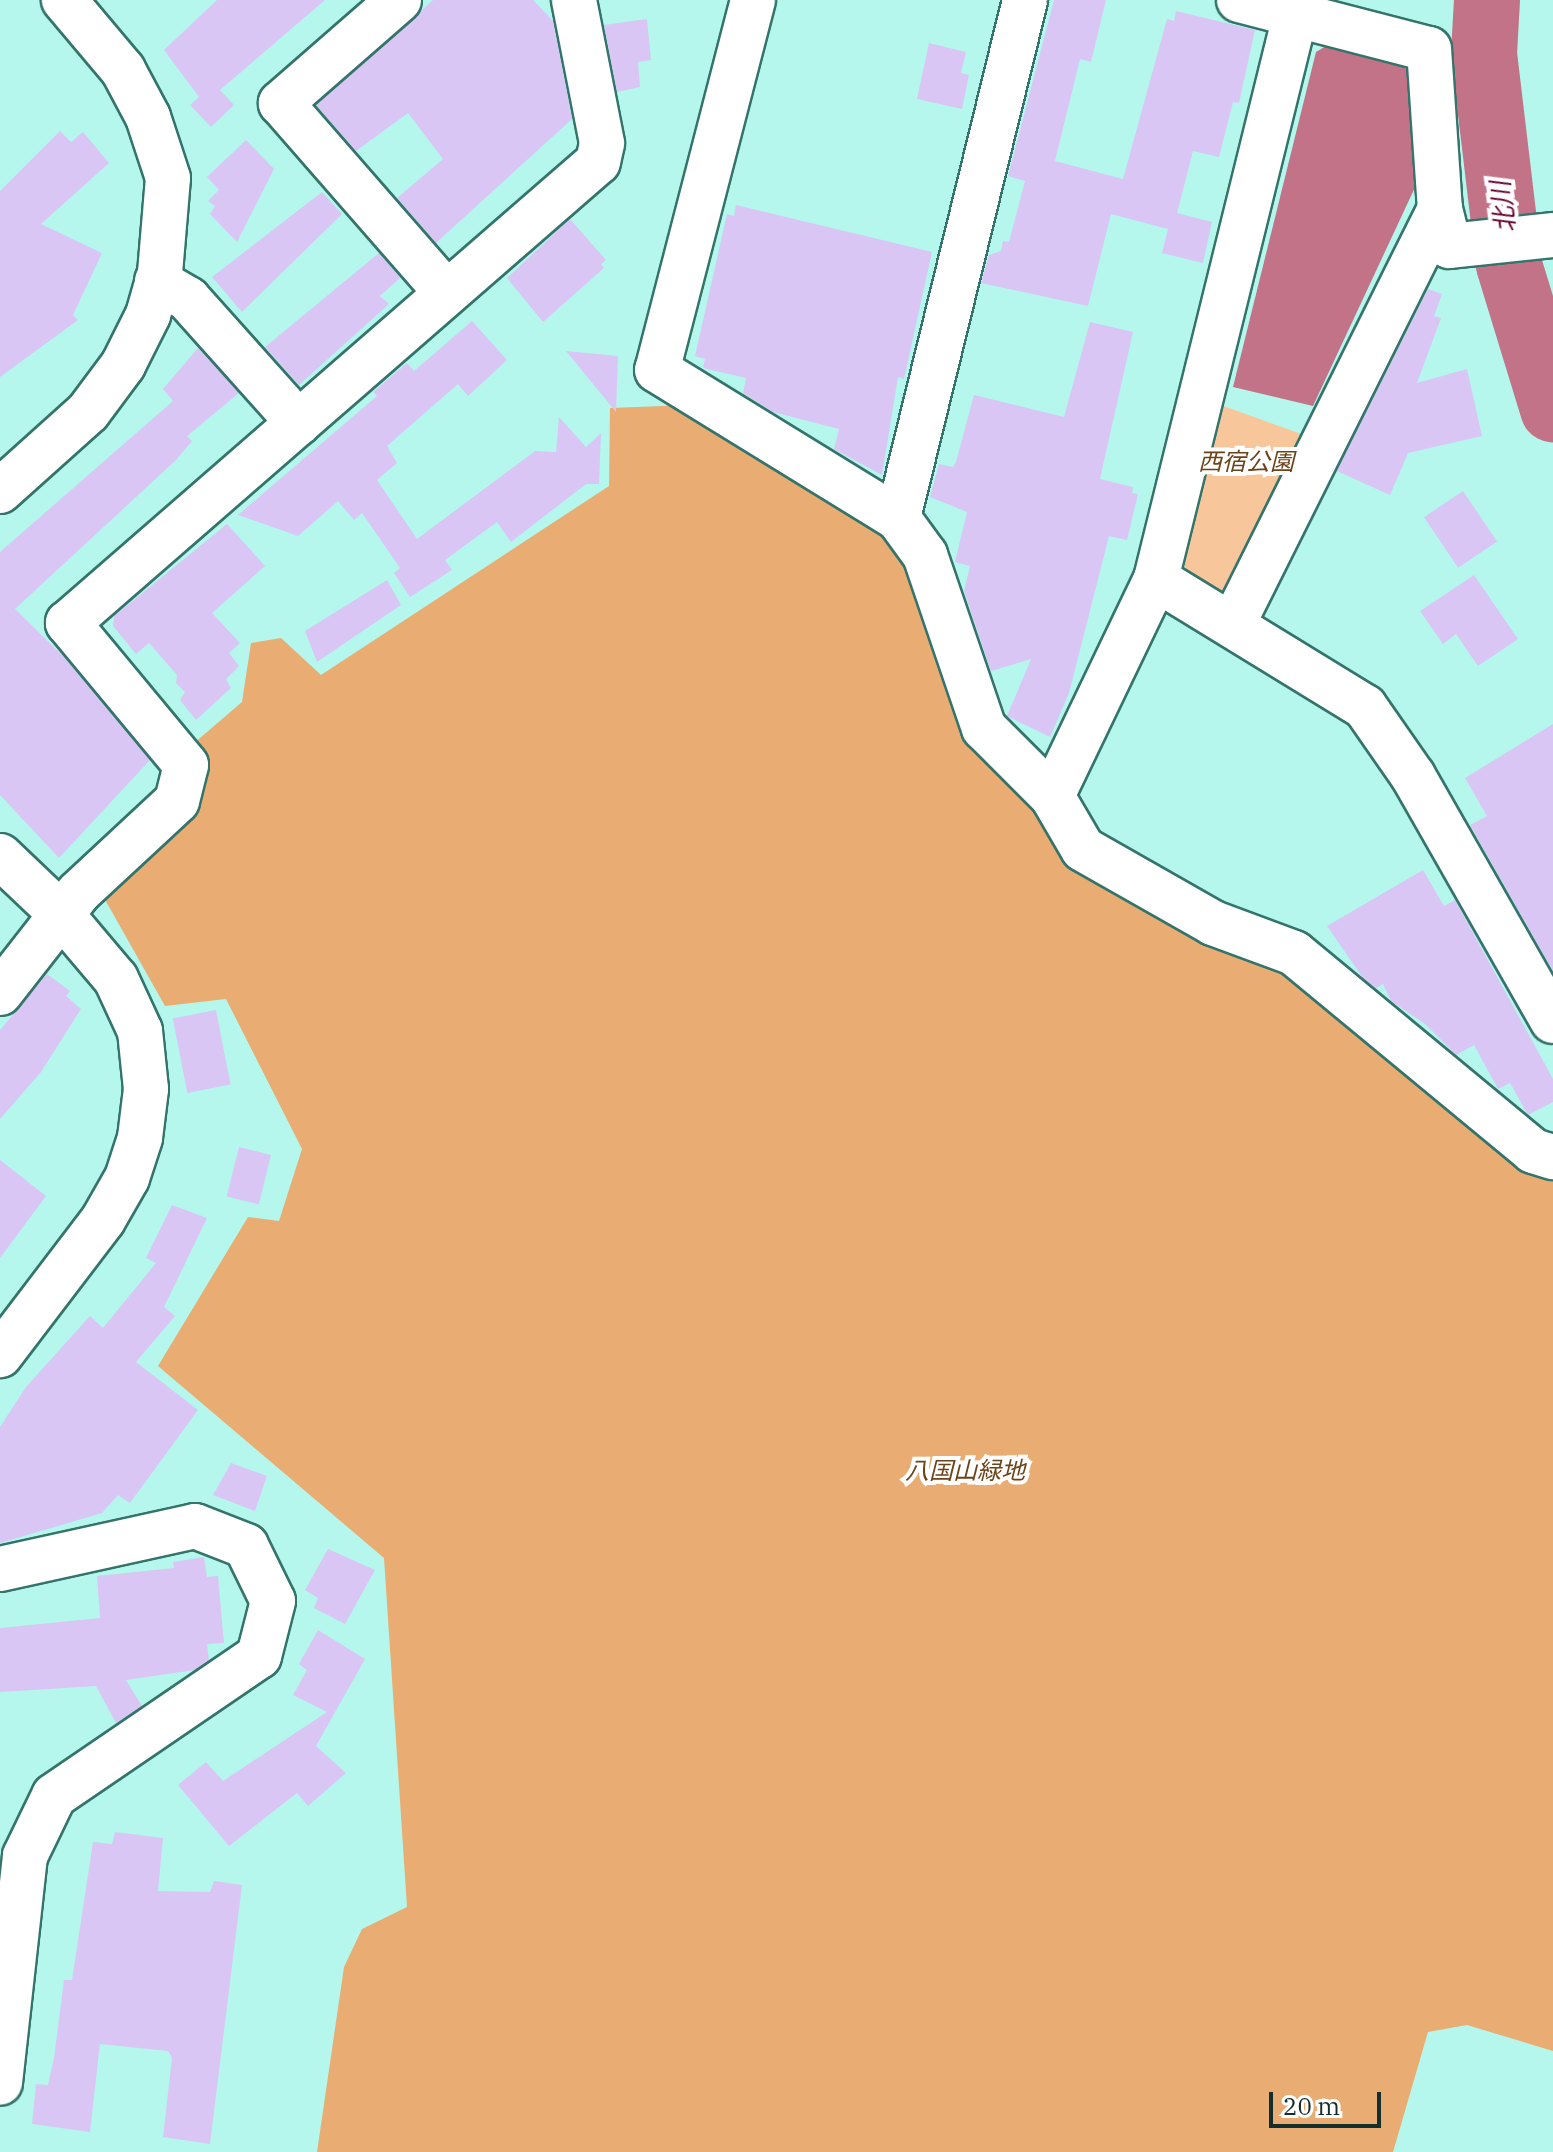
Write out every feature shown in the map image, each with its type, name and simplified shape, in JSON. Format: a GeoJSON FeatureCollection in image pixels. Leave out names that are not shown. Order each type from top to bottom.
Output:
{"type":"FeatureCollection","features":[{"type":"Feature","properties":{"kind":"street"},"geometry":{"type":"LineString","coordinates":[[4,479],[88,412],[114,377],[148,315],[157,281],[168,178],[148,117],[123,70],[64,0]]}},
{"type":"Feature","properties":{"kind":"street"},"geometry":{"type":"LineString","coordinates":[[399,0],[281,103],[445,291]]}},
{"type":"Feature","properties":{"kind":"street"},"geometry":{"type":"LineString","coordinates":[[0,993],[61,914],[177,801],[186,765],[68,623],[299,423],[445,291],[598,162],[602,143],[574,0]]}},
{"type":"Feature","properties":{"kind":"street"},"geometry":{"type":"LineString","coordinates":[[753,0],[657,370],[898,518],[925,555],[984,728],[1052,796],[1083,849],[1213,923],[1294,953],[1533,1151],[1553,1157]]}},
{"type":"Feature","properties":{"kind":"street"},"geometry":{"type":"LineString","coordinates":[[898,518],[1025,0]]}},
{"type":"Feature","properties":{"kind":"street"},"geometry":{"type":"LineString","coordinates":[[1239,0],[1297,7],[1429,49],[1440,209],[1449,246],[1547,236]]}},
{"type":"Feature","properties":{"kind":"street"},"geometry":{"type":"LineString","coordinates":[[1052,796],[1156,579],[1297,7]]}},
{"type":"Feature","properties":{"kind":"street"},"geometry":{"type":"LineString","coordinates":[[1233,624],[1440,209]]}},
{"type":"Feature","properties":{"kind":"street"},"geometry":{"type":"LineString","coordinates":[[157,281],[188,299],[299,423]]}},
{"type":"Feature","properties":{"kind":"street"},"geometry":{"type":"LineString","coordinates":[[1156,579],[1365,707],[1413,776],[1553,1021]]}},
{"type":"Feature","properties":{"kind":"street"},"geometry":{"type":"LineString","coordinates":[[0,856],[61,914],[116,979],[140,1031],[146,1089],[140,1138],[103,1220],[0,1355]]}},
{"type":"Feature","properties":{"kind":"street"},"geometry":{"type":"LineString","coordinates":[[0,1569],[195,1526],[246,1546],[273,1601],[259,1656],[54,1796],[25,1856],[0,2083]]}},
{"type":"Feature","properties":{"kind":"green space","name":"西宿公園"},"geometry":{"type":"Polygon","coordinates":[[[1218,404],[1304,435],[1239,586],[1212,595],[1188,579],[1180,550],[1218,404]]]}},
{"type":"Feature","properties":{"kind":"green space","name":"八国山緑地"},"geometry":{"type":"Polygon","coordinates":[[[689,405],[880,526],[910,558],[1091,870],[1285,966],[1553,1175],[1553,2051],[1467,2025],[1428,2032],[1393,2152],[317,2152],[344,1967],[362,1929],[407,1907],[384,1558],[158,1366],[248,1217],[279,1221],[302,1149],[226,999],[165,1006],[103,896],[193,744],[242,702],[251,643],[281,638],[321,675],[609,486],[610,408],[689,405]]]}},
{"type":"Feature","properties":{"kind":"shaded area"},"geometry":{"type":"Polygon","coordinates":[[[1331,43],[1400,61],[1412,77],[1418,181],[1313,406],[1233,387],[1316,52],[1331,43]]]}},
{"type":"Feature","properties":{"kind":"building"},"geometry":{"type":"Polygon","coordinates":[[[217,0],[325,0],[220,90],[234,105],[211,127],[190,105],[199,97],[164,50],[217,0]]]}},
{"type":"Feature","properties":{"kind":"building"},"geometry":{"type":"Polygon","coordinates":[[[433,0],[533,0],[553,21],[572,119],[436,243],[397,198],[443,159],[408,113],[356,151],[316,105],[433,0]]]}},
{"type":"Feature","properties":{"kind":"building"},"geometry":{"type":"Polygon","coordinates":[[[1054,0],[1106,0],[1091,62],[1080,59],[1055,161],[1123,179],[1167,19],[1174,21],[1176,11],[1255,30],[1239,103],[1233,102],[1219,157],[1193,151],[1177,213],[1212,222],[1203,263],[1162,253],[1168,229],[1111,214],[1088,306],[981,283],[989,255],[1001,251],[1003,241],[1009,242],[1025,181],[1008,176],[1054,0]]]}},
{"type":"Feature","properties":{"kind":"building"},"geometry":{"type":"Polygon","coordinates":[[[647,19],[651,60],[638,62],[640,87],[617,92],[604,25],[647,19]]]}},
{"type":"Feature","properties":{"kind":"building"},"geometry":{"type":"Polygon","coordinates":[[[929,43],[966,52],[961,73],[969,75],[962,109],[917,99],[929,43]]]}},
{"type":"Feature","properties":{"kind":"building"},"geometry":{"type":"Polygon","coordinates":[[[60,131],[71,142],[83,132],[109,163],[41,224],[102,253],[73,315],[78,320],[0,377],[0,191],[60,131]]]}},
{"type":"Feature","properties":{"kind":"building"},"geometry":{"type":"Polygon","coordinates":[[[246,140],[274,169],[237,242],[210,214],[215,206],[208,201],[219,190],[207,177],[246,140]]]}},
{"type":"Feature","properties":{"kind":"building"},"geometry":{"type":"Polygon","coordinates":[[[322,192],[342,214],[242,312],[212,277],[322,192]]]}},
{"type":"Feature","properties":{"kind":"building"},"geometry":{"type":"Polygon","coordinates":[[[736,205],[932,252],[904,379],[898,377],[882,475],[834,449],[839,429],[773,412],[743,393],[746,378],[703,368],[705,359],[695,356],[727,214],[734,216],[736,205]]]}},
{"type":"Feature","properties":{"kind":"building"},"geometry":{"type":"Polygon","coordinates":[[[570,219],[606,260],[601,264],[604,268],[543,322],[507,278],[570,219]]]}},
{"type":"Feature","properties":{"kind":"building"},"geometry":{"type":"Polygon","coordinates":[[[379,253],[400,278],[380,296],[389,304],[299,385],[265,347],[379,253]]]}},
{"type":"Feature","properties":{"kind":"building"},"geometry":{"type":"Polygon","coordinates":[[[1428,289],[1442,294],[1434,316],[1441,318],[1417,383],[1467,369],[1482,436],[1408,453],[1390,495],[1337,471],[1428,289]]]}},
{"type":"Feature","properties":{"kind":"building"},"geometry":{"type":"Polygon","coordinates":[[[472,321],[507,360],[468,396],[458,384],[387,446],[397,463],[377,480],[417,539],[535,451],[556,452],[559,417],[586,447],[601,433],[599,484],[586,484],[511,542],[497,522],[445,560],[452,570],[410,597],[394,573],[400,568],[362,513],[354,520],[338,501],[298,536],[238,515],[377,396],[373,392],[407,363],[414,371],[472,321]]]}},
{"type":"Feature","properties":{"kind":"building"},"geometry":{"type":"Polygon","coordinates":[[[1090,322],[1133,332],[1100,479],[1133,487],[1132,493],[1138,494],[1127,540],[1109,536],[1069,693],[1050,737],[1007,716],[1031,659],[991,671],[964,591],[970,566],[955,562],[967,512],[930,497],[939,464],[953,467],[956,462],[974,395],[1064,417],[1090,322]]]}},
{"type":"Feature","properties":{"kind":"building"},"geometry":{"type":"Polygon","coordinates":[[[198,348],[239,393],[187,436],[192,441],[176,460],[15,609],[64,657],[150,760],[59,858],[0,795],[0,552],[173,401],[163,389],[198,348]]]}},
{"type":"Feature","properties":{"kind":"building"},"geometry":{"type":"Polygon","coordinates":[[[566,351],[618,356],[616,412],[566,351]]]}},
{"type":"Feature","properties":{"kind":"building"},"geometry":{"type":"Polygon","coordinates":[[[1463,491],[1497,542],[1458,568],[1424,517],[1463,491]]]}},
{"type":"Feature","properties":{"kind":"building"},"geometry":{"type":"Polygon","coordinates":[[[227,524],[265,566],[212,613],[240,643],[229,653],[239,666],[226,679],[231,688],[196,720],[180,700],[185,692],[176,683],[177,675],[149,643],[136,654],[113,626],[114,616],[227,524]]]}},
{"type":"Feature","properties":{"kind":"building"},"geometry":{"type":"Polygon","coordinates":[[[1474,575],[1518,639],[1478,666],[1456,634],[1443,644],[1420,611],[1474,575]]]}},
{"type":"Feature","properties":{"kind":"building"},"geometry":{"type":"Polygon","coordinates":[[[387,580],[401,605],[317,662],[305,631],[387,580]]]}},
{"type":"Feature","properties":{"kind":"building"},"geometry":{"type":"Polygon","coordinates":[[[1553,724],[1553,971],[1470,825],[1487,816],[1465,778],[1553,724]]]}},
{"type":"Feature","properties":{"kind":"building"},"geometry":{"type":"Polygon","coordinates":[[[1423,870],[1444,906],[1455,900],[1553,1079],[1553,1102],[1528,1115],[1510,1083],[1498,1089],[1474,1045],[1456,1055],[1425,1024],[1391,1001],[1383,984],[1376,988],[1363,978],[1327,926],[1423,870]]]}},
{"type":"Feature","properties":{"kind":"building"},"geometry":{"type":"Polygon","coordinates":[[[47,974],[70,991],[66,996],[81,1009],[41,1072],[0,1119],[0,1030],[47,974]]]}},
{"type":"Feature","properties":{"kind":"building"},"geometry":{"type":"Polygon","coordinates":[[[216,1010],[231,1085],[187,1093],[173,1018],[216,1010]]]}},
{"type":"Feature","properties":{"kind":"building"},"geometry":{"type":"Polygon","coordinates":[[[239,1147],[271,1155],[259,1204],[227,1196],[239,1147]]]}},
{"type":"Feature","properties":{"kind":"building"},"geometry":{"type":"Polygon","coordinates":[[[0,1160],[46,1196],[0,1258],[0,1160]]]}},
{"type":"Feature","properties":{"kind":"building"},"geometry":{"type":"Polygon","coordinates":[[[172,1205],[207,1218],[164,1307],[175,1316],[136,1362],[198,1410],[130,1503],[118,1495],[102,1513],[0,1543],[0,1427],[26,1387],[90,1316],[103,1328],[156,1263],[146,1258],[172,1205]]]}},
{"type":"Feature","properties":{"kind":"building"},"geometry":{"type":"Polygon","coordinates":[[[231,1463],[267,1476],[255,1511],[213,1495],[231,1463]]]}},
{"type":"Feature","properties":{"kind":"building"},"geometry":{"type":"Polygon","coordinates":[[[328,1549],[375,1570],[345,1624],[314,1608],[318,1598],[305,1590],[328,1549]]]}},
{"type":"Feature","properties":{"kind":"building"},"geometry":{"type":"Polygon","coordinates":[[[204,1557],[207,1577],[218,1576],[224,1643],[207,1644],[209,1660],[195,1670],[126,1680],[142,1706],[116,1723],[96,1686],[0,1692],[0,1628],[100,1618],[97,1576],[174,1568],[173,1562],[204,1557]]]}},
{"type":"Feature","properties":{"kind":"building"},"geometry":{"type":"Polygon","coordinates":[[[318,1630],[365,1659],[316,1746],[346,1773],[308,1806],[297,1793],[229,1846],[178,1785],[206,1762],[223,1781],[327,1712],[293,1695],[307,1670],[299,1664],[318,1630]]]}},
{"type":"Feature","properties":{"kind":"building"},"geometry":{"type":"Polygon","coordinates":[[[115,1832],[163,1838],[158,1891],[210,1892],[214,1881],[242,1885],[210,2144],[163,2137],[172,2058],[168,2051],[100,2044],[90,2132],[32,2124],[36,2084],[48,2085],[54,2058],[64,1980],[72,1980],[93,1842],[112,1844],[115,1832]]]}},
{"type":"Feature","properties":{"kind":"waterway","name":"北川"},"geometry":{"type":"LineString","coordinates":[[1487,0],[1484,54],[1509,265],[1553,409]]}}]}
